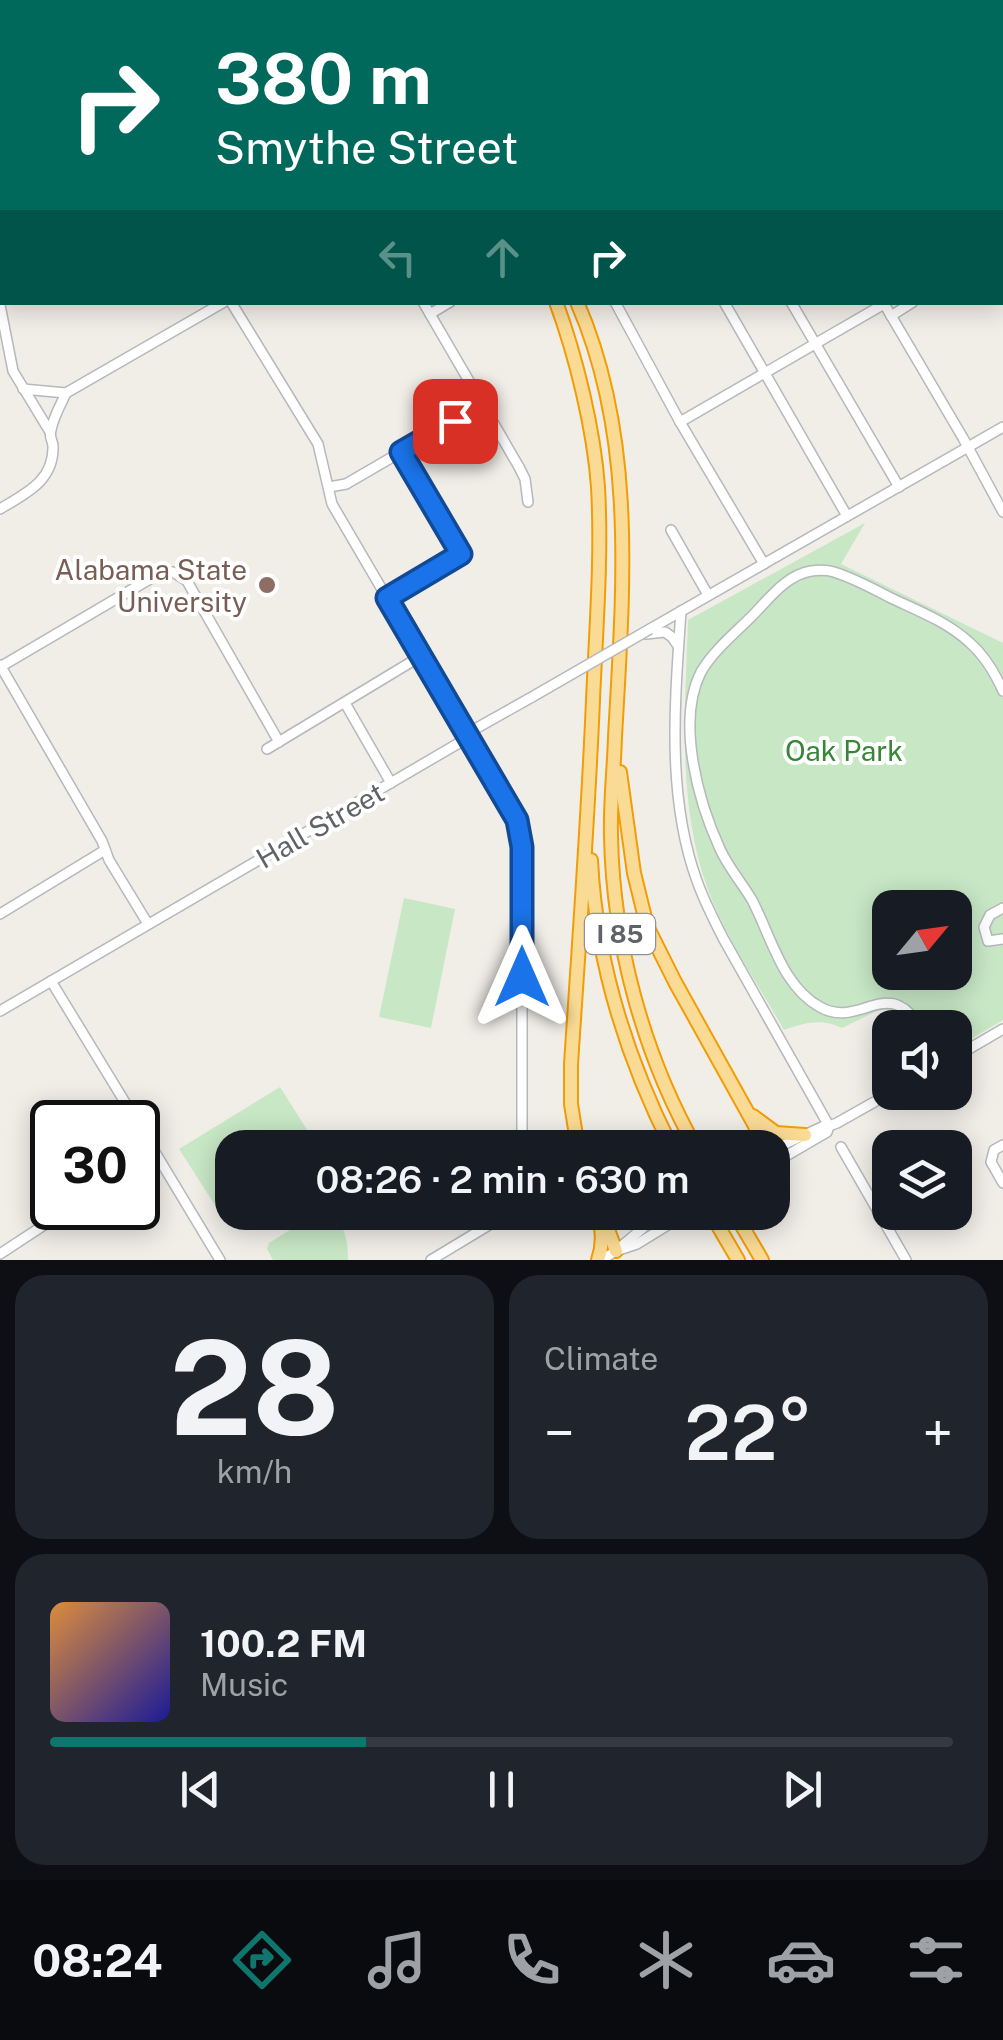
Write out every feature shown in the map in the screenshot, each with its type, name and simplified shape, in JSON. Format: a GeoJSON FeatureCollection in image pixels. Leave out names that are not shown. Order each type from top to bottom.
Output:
{"type":"FeatureCollection","features":[{"type":"Feature","properties":{"kind":"highway","name":"I 85"},"geometry":{"type":"LineString","coordinates":[[557,305],[591,434],[598,487],[588,797],[592,884],[601,952],[615,1006],[632,1060],[663,1130]]}},
{"type":"Feature","properties":{"kind":"highway","name":"I 85"},"geometry":{"type":"LineString","coordinates":[[578,305],[605,387],[616,446],[623,528],[610,833],[614,900],[625,960],[644,1026],[688,1130]]}},
{"type":"Feature","properties":{"kind":"highway"},"geometry":{"type":"LineString","coordinates":[[617,706],[627,831],[647,926],[756,1130]]}},
{"type":"Feature","properties":{"kind":"highway"},"geometry":{"type":"LineString","coordinates":[[575,1130],[571,1064],[588,797]]}},
{"type":"Feature","properties":{"kind":"highway"},"geometry":{"type":"LineString","coordinates":[[744,1106],[776,1133],[805,1135]]}},
{"type":"Feature","properties":{"kind":"highway"},"geometry":{"type":"LineString","coordinates":[[599,1260],[602,1230]]}},
{"type":"Feature","properties":{"kind":"highway"},"geometry":{"type":"LineString","coordinates":[[608,1230],[619,1256]]}},
{"type":"Feature","properties":{"kind":"highway"},"geometry":{"type":"LineString","coordinates":[[720,1230],[738,1260]]}},
{"type":"Feature","properties":{"kind":"highway"},"geometry":{"type":"LineString","coordinates":[[744,1230],[762,1260]]}},
{"type":"Feature","properties":{"kind":"street"},"geometry":{"type":"LineString","coordinates":[[23,390],[66,393],[223,305]]}},
{"type":"Feature","properties":{"kind":"street"},"geometry":{"type":"LineString","coordinates":[[230,305],[318,444],[332,504],[517,820],[522,847],[522,1130]]}},
{"type":"Feature","properties":{"kind":"street"},"geometry":{"type":"LineString","coordinates":[[424,305],[519,468],[528,502]]}},
{"type":"Feature","properties":{"kind":"street"},"geometry":{"type":"LineString","coordinates":[[430,314],[445,305]]}},
{"type":"Feature","properties":{"kind":"street"},"geometry":{"type":"LineString","coordinates":[[617,305],[764,564]]}},
{"type":"Feature","properties":{"kind":"street"},"geometry":{"type":"LineString","coordinates":[[726,305],[847,516]]}},
{"type":"Feature","properties":{"kind":"street"},"geometry":{"type":"LineString","coordinates":[[794,305],[899,487]]}},
{"type":"Feature","properties":{"kind":"street"},"geometry":{"type":"LineString","coordinates":[[680,422],[880,305]]}},
{"type":"Feature","properties":{"kind":"street"},"geometry":{"type":"LineString","coordinates":[[884,305],[1003,512]]}},
{"type":"Feature","properties":{"kind":"street"},"geometry":{"type":"LineString","coordinates":[[891,316],[908,305]]}},
{"type":"Feature","properties":{"kind":"street"},"geometry":{"type":"LineString","coordinates":[[0,306],[10,363],[50,432],[53,446],[44,478],[0,509]]}},
{"type":"Feature","properties":{"kind":"street"},"geometry":{"type":"LineString","coordinates":[[50,432],[66,393]]}},
{"type":"Feature","properties":{"kind":"street"},"geometry":{"type":"LineString","coordinates":[[329,487],[346,484],[482,406]]}},
{"type":"Feature","properties":{"kind":"street","name":"Hall Street"},"geometry":{"type":"LineString","coordinates":[[0,1011],[460,744],[475,729],[1003,427]]}},
{"type":"Feature","properties":{"kind":"street"},"geometry":{"type":"LineString","coordinates":[[387,598],[461,554],[401,452]]}},
{"type":"Feature","properties":{"kind":"street"},"geometry":{"type":"LineString","coordinates":[[670,530],[708,595]]}},
{"type":"Feature","properties":{"kind":"street"},"geometry":{"type":"LineString","coordinates":[[908,1010],[894,1003],[876,1003],[848,1013],[832,1012],[806,996],[784,968],[759,914],[719,847],[700,794],[692,752],[694,692],[709,660],[785,582],[806,572],[827,570],[954,630],[979,652],[1003,691]]}},
{"type":"Feature","properties":{"kind":"street"},"geometry":{"type":"LineString","coordinates":[[148,924],[0,666],[160,573],[174,572],[186,581],[279,742]]}},
{"type":"Feature","properties":{"kind":"street"},"geometry":{"type":"LineString","coordinates":[[682,611],[678,796],[696,880],[723,938],[829,1126],[827,1132],[790,1154]]}},
{"type":"Feature","properties":{"kind":"street"},"geometry":{"type":"LineString","coordinates":[[638,636],[665,632],[679,648]]}},
{"type":"Feature","properties":{"kind":"street"},"geometry":{"type":"LineString","coordinates":[[267,749],[421,656]]}},
{"type":"Feature","properties":{"kind":"street"},"geometry":{"type":"LineString","coordinates":[[345,703],[392,783]]}},
{"type":"Feature","properties":{"kind":"street"},"geometry":{"type":"LineString","coordinates":[[0,914],[105,850]]}},
{"type":"Feature","properties":{"kind":"street"},"geometry":{"type":"LineString","coordinates":[[1003,908],[990,915],[984,927],[988,941],[1003,939]]}},
{"type":"Feature","properties":{"kind":"street"},"geometry":{"type":"LineString","coordinates":[[51,981],[123,1100]]}},
{"type":"Feature","properties":{"kind":"street"},"geometry":{"type":"LineString","coordinates":[[972,1047],[1003,1029]]}},
{"type":"Feature","properties":{"kind":"street"},"geometry":{"type":"LineString","coordinates":[[790,1142],[872,1103]]}},
{"type":"Feature","properties":{"kind":"street"},"geometry":{"type":"LineString","coordinates":[[841,1147],[906,1260]]}},
{"type":"Feature","properties":{"kind":"street"},"geometry":{"type":"LineString","coordinates":[[998,1148],[990,1162],[1003,1183]]}},
{"type":"Feature","properties":{"kind":"street"},"geometry":{"type":"LineString","coordinates":[[160,1161],[220,1260]]}},
{"type":"Feature","properties":{"kind":"street"},"geometry":{"type":"LineString","coordinates":[[0,1254],[37,1230]]}},
{"type":"Feature","properties":{"kind":"street"},"geometry":{"type":"LineString","coordinates":[[431,1260],[480,1230]]}},
{"type":"Feature","properties":{"kind":"street"},"geometry":{"type":"LineString","coordinates":[[619,1256],[644,1230]]}},
{"type":"Feature","properties":{"kind":"street"},"geometry":{"type":"LineString","coordinates":[[599,1260],[619,1256],[660,1230]]}},
{"type":"Feature","properties":{"kind":"green space","name":"Oak Park"},"geometry":{"type":"Polygon","coordinates":[[[865,523],[841,564],[1003,643],[1003,1020],[972,1038],[972,1010],[885,1007],[872,1010],[842,1028],[813,1023],[784,1030],[723,923],[697,855],[687,788],[688,620],[865,523]]]}},
{"type":"Feature","properties":{"kind":"green space"},"geometry":{"type":"Polygon","coordinates":[[[404,898],[455,909],[431,1028],[379,1017],[404,898]]]}},
{"type":"Feature","properties":{"kind":"green space"},"geometry":{"type":"Polygon","coordinates":[[[280,1087],[307,1130],[215,1130],[215,1205],[179,1149],[280,1087]]]}},
{"type":"Feature","properties":{"kind":"green space"},"geometry":{"type":"Polygon","coordinates":[[[290,1230],[343,1230],[348,1260],[273,1260],[267,1249],[269,1243],[290,1230]]]}},
{"type":"Feature","properties":{"kind":"place","name":"Alabama State University"},"geometry":{"type":"Point","coordinates":[267,585]}},
{"type":"Feature","properties":{"kind":"route"},"geometry":{"type":"LineString","coordinates":[[455,421],[401,452],[461,554],[387,598],[517,820],[522,847],[522,977]]}}]}
